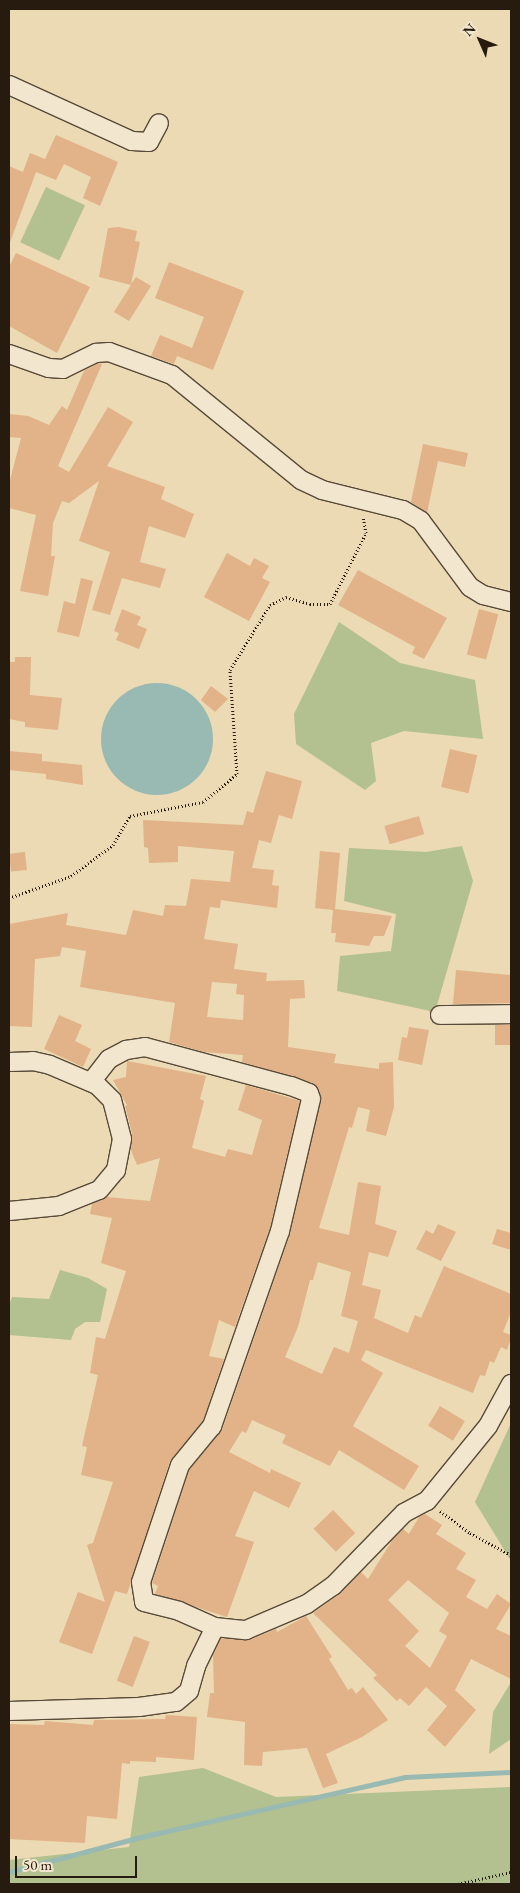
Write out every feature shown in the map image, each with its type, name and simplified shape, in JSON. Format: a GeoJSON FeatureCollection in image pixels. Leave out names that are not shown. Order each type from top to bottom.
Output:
{"type":"FeatureCollection","features":[{"type":"Feature","properties":{"kind":"street"},"geometry":{"type":"LineString","coordinates":[[9,85],[132,140],[149,142],[159,123]]}},
{"type":"Feature","properties":{"kind":"street"},"geometry":{"type":"LineString","coordinates":[[9,354],[49,368],[63,369],[96,353],[109,352],[151,366],[190,388],[301,480],[322,490],[361,498],[403,510],[421,521],[470,587],[483,595],[511,602]]}},
{"type":"Feature","properties":{"kind":"street"},"geometry":{"type":"LineString","coordinates":[[440,1015],[511,1014]]}},
{"type":"Feature","properties":{"kind":"street"},"geometry":{"type":"LineString","coordinates":[[91,1082],[109,1058],[126,1050],[145,1047],[291,1086],[309,1093],[311,1099],[280,1231],[212,1426],[180,1465],[141,1582],[144,1602],[180,1610],[215,1627],[246,1630],[307,1604],[333,1586],[404,1513],[427,1501],[488,1426],[511,1384]]}},
{"type":"Feature","properties":{"kind":"street"},"geometry":{"type":"LineString","coordinates":[[9,1062],[33,1062],[50,1065],[91,1082],[112,1100],[122,1139],[116,1170],[100,1190],[59,1206],[9,1211]]}},
{"type":"Feature","properties":{"kind":"street"},"geometry":{"type":"LineString","coordinates":[[9,1711],[139,1708],[176,1702],[189,1691],[196,1666],[215,1627]]}},
{"type":"Feature","properties":{"kind":"path"},"geometry":{"type":"LineString","coordinates":[[9,898],[71,876],[113,845],[130,816],[203,802],[237,774],[230,670],[270,605],[286,597],[310,604],[330,604],[366,533],[361,498]]}},
{"type":"Feature","properties":{"kind":"path"},"geometry":{"type":"LineString","coordinates":[[427,1501],[470,1534],[511,1555]]}},
{"type":"Feature","properties":{"kind":"path"},"geometry":{"type":"LineString","coordinates":[[458,1884],[511,1872]]}},
{"type":"Feature","properties":{"kind":"green space"},"geometry":{"type":"Polygon","coordinates":[[[46,187],[85,205],[59,260],[20,242],[46,187]]]}},
{"type":"Feature","properties":{"kind":"green space"},"geometry":{"type":"Polygon","coordinates":[[[339,622],[400,663],[475,680],[483,739],[404,731],[371,743],[376,781],[365,790],[296,744],[294,714],[339,622]]]}},
{"type":"Feature","properties":{"kind":"green space"},"geometry":{"type":"Polygon","coordinates":[[[462,846],[473,881],[435,1012],[337,991],[340,956],[391,951],[396,914],[344,901],[349,848],[426,852],[462,846]]]}},
{"type":"Feature","properties":{"kind":"green space"},"geometry":{"type":"Polygon","coordinates":[[[60,1270],[88,1278],[107,1289],[100,1322],[85,1322],[75,1329],[71,1340],[9,1335],[9,1305],[12,1297],[49,1299],[60,1270]]]}},
{"type":"Feature","properties":{"kind":"green space"},"geometry":{"type":"Polygon","coordinates":[[[511,1423],[511,1561],[475,1502],[511,1423]]]}},
{"type":"Feature","properties":{"kind":"green space"},"geometry":{"type":"Polygon","coordinates":[[[511,1682],[511,1739],[489,1754],[493,1712],[511,1682]]]}},
{"type":"Feature","properties":{"kind":"green space"},"geometry":{"type":"Polygon","coordinates":[[[203,1768],[276,1797],[511,1787],[511,1884],[9,1884],[9,1860],[129,1847],[139,1777],[203,1768]]]}},
{"type":"Feature","properties":{"kind":"water"},"geometry":{"type":"Polygon","coordinates":[[[157,683],[179,687],[197,699],[209,717],[213,739],[209,761],[197,779],[179,791],[157,795],[135,791],[117,779],[105,761],[101,739],[105,717],[117,699],[135,687],[157,683]]]}},
{"type":"Feature","properties":{"kind":"building"},"geometry":{"type":"Polygon","coordinates":[[[56,135],[118,162],[100,206],[83,198],[91,177],[64,164],[56,180],[36,172],[9,245],[9,166],[23,172],[30,153],[45,159],[56,135]]]}},
{"type":"Feature","properties":{"kind":"building"},"geometry":{"type":"Polygon","coordinates":[[[119,227],[137,231],[135,241],[140,242],[131,284],[136,277],[151,286],[129,321],[114,312],[131,285],[99,277],[108,228],[119,227]]]}},
{"type":"Feature","properties":{"kind":"building"},"geometry":{"type":"Polygon","coordinates":[[[16,253],[90,287],[57,353],[9,326],[9,267],[16,253]]]}},
{"type":"Feature","properties":{"kind":"building"},"geometry":{"type":"Polygon","coordinates":[[[169,262],[244,291],[213,370],[177,356],[174,364],[151,356],[160,335],[192,348],[204,317],[155,298],[169,262]]]}},
{"type":"Feature","properties":{"kind":"building"},"geometry":{"type":"Polygon","coordinates":[[[99,363],[102,364],[58,466],[69,472],[108,407],[133,422],[107,466],[165,487],[161,499],[194,514],[185,538],[149,526],[140,562],[166,569],[160,588],[122,578],[110,615],[92,610],[110,552],[79,541],[99,481],[69,503],[62,501],[53,523],[51,556],[55,556],[48,596],[20,591],[36,515],[9,508],[9,484],[21,438],[9,437],[9,414],[28,416],[49,425],[62,406],[67,410],[84,371],[99,363]]]}},
{"type":"Feature","properties":{"kind":"building"},"geometry":{"type":"Polygon","coordinates":[[[423,444],[468,453],[465,467],[438,461],[427,513],[411,502],[423,444]]]}},
{"type":"Feature","properties":{"kind":"building"},"geometry":{"type":"Polygon","coordinates":[[[227,553],[250,566],[254,558],[269,566],[262,578],[270,582],[249,621],[204,597],[227,553]]]}},
{"type":"Feature","properties":{"kind":"building"},"geometry":{"type":"Polygon","coordinates":[[[358,570],[447,618],[424,659],[412,653],[415,647],[338,605],[358,570]]]}},
{"type":"Feature","properties":{"kind":"building"},"geometry":{"type":"Polygon","coordinates":[[[81,578],[93,581],[79,637],[57,632],[64,601],[75,604],[81,578]]]}},
{"type":"Feature","properties":{"kind":"building"},"geometry":{"type":"Polygon","coordinates":[[[122,609],[141,617],[137,625],[147,629],[139,649],[116,640],[119,633],[114,631],[122,609]]]}},
{"type":"Feature","properties":{"kind":"building"},"geometry":{"type":"Polygon","coordinates":[[[479,609],[498,614],[486,660],[467,654],[479,609]]]}},
{"type":"Feature","properties":{"kind":"building"},"geometry":{"type":"Polygon","coordinates":[[[15,657],[31,657],[30,695],[62,698],[58,730],[25,727],[25,722],[9,719],[9,662],[15,662],[15,657]]]}},
{"type":"Feature","properties":{"kind":"building"},"geometry":{"type":"Polygon","coordinates":[[[211,686],[228,699],[215,712],[201,700],[211,686]]]}},
{"type":"Feature","properties":{"kind":"building"},"geometry":{"type":"Polygon","coordinates":[[[450,749],[477,755],[469,793],[441,787],[450,749]]]}},
{"type":"Feature","properties":{"kind":"building"},"geometry":{"type":"Polygon","coordinates":[[[9,751],[42,754],[42,761],[82,765],[83,785],[46,779],[46,774],[9,770],[9,751]]]}},
{"type":"Feature","properties":{"kind":"building"},"geometry":{"type":"Polygon","coordinates":[[[266,771],[302,781],[292,819],[279,815],[271,843],[259,840],[252,868],[274,870],[272,885],[279,886],[277,908],[221,900],[220,908],[210,907],[204,939],[238,944],[234,969],[267,973],[266,981],[304,980],[305,998],[290,999],[288,1047],[336,1054],[334,1063],[379,1069],[379,1063],[393,1062],[394,1107],[386,1136],[366,1131],[370,1110],[358,1107],[352,1128],[349,1127],[319,1228],[349,1235],[358,1182],[381,1186],[375,1224],[397,1231],[388,1257],[369,1252],[362,1285],[381,1290],[374,1318],[408,1333],[415,1315],[421,1318],[444,1266],[511,1294],[511,1312],[503,1332],[511,1335],[511,1338],[507,1350],[501,1347],[494,1363],[490,1361],[485,1376],[480,1375],[473,1393],[366,1350],[361,1360],[383,1373],[353,1426],[419,1466],[404,1490],[339,1450],[330,1466],[282,1443],[286,1435],[252,1420],[246,1433],[242,1431],[229,1452],[270,1473],[271,1469],[301,1483],[289,1508],[254,1491],[235,1536],[254,1542],[227,1617],[155,1594],[158,1586],[152,1583],[189,1470],[222,1430],[290,1234],[321,1096],[313,1083],[242,1062],[243,1055],[204,1052],[169,1042],[175,1003],[80,987],[86,951],[62,947],[60,956],[35,959],[32,1027],[9,1026],[9,924],[68,913],[66,925],[126,935],[133,910],[163,916],[165,905],[186,906],[191,879],[230,882],[234,851],[178,846],[178,862],[149,863],[148,848],[144,847],[143,820],[243,825],[247,811],[253,813],[266,771]],[[212,982],[207,1017],[243,1020],[244,995],[236,994],[237,984],[212,982]],[[318,1262],[313,1280],[310,1280],[298,1327],[285,1357],[322,1374],[334,1347],[349,1353],[358,1321],[341,1316],[351,1272],[318,1262]]]}},
{"type":"Feature","properties":{"kind":"building"},"geometry":{"type":"Polygon","coordinates":[[[419,816],[424,834],[390,844],[384,826],[419,816]]]}},
{"type":"Feature","properties":{"kind":"building"},"geometry":{"type":"Polygon","coordinates":[[[320,851],[340,853],[335,909],[392,916],[384,936],[374,936],[369,946],[335,942],[336,933],[331,933],[333,910],[315,908],[320,851]]]}},
{"type":"Feature","properties":{"kind":"building"},"geometry":{"type":"Polygon","coordinates":[[[25,852],[27,870],[11,872],[9,854],[25,852]]]}},
{"type":"Feature","properties":{"kind":"building"},"geometry":{"type":"Polygon","coordinates":[[[456,970],[511,975],[511,1003],[453,1004],[456,970]]]}},
{"type":"Feature","properties":{"kind":"building"},"geometry":{"type":"Polygon","coordinates":[[[59,1015],[82,1025],[75,1041],[91,1049],[83,1067],[44,1049],[59,1015]]]}},
{"type":"Feature","properties":{"kind":"building"},"geometry":{"type":"Polygon","coordinates":[[[495,1025],[511,1025],[511,1045],[495,1045],[495,1025]]]}},
{"type":"Feature","properties":{"kind":"building"},"geometry":{"type":"Polygon","coordinates":[[[409,1027],[429,1030],[422,1065],[398,1060],[402,1037],[407,1038],[409,1027]]]}},
{"type":"Feature","properties":{"kind":"building"},"geometry":{"type":"Polygon","coordinates":[[[127,1061],[206,1076],[200,1099],[204,1101],[192,1148],[225,1157],[228,1149],[252,1155],[262,1120],[238,1110],[246,1085],[300,1101],[270,1228],[235,1327],[219,1320],[209,1356],[224,1359],[203,1421],[170,1461],[127,1594],[115,1591],[92,1654],[59,1642],[78,1592],[105,1602],[87,1545],[93,1543],[113,1482],[81,1475],[87,1447],[82,1446],[98,1375],[90,1373],[96,1337],[105,1339],[126,1271],[101,1263],[112,1218],[90,1214],[92,1204],[107,1197],[150,1201],[160,1158],[137,1165],[131,1150],[132,1133],[125,1106],[127,1105],[113,1080],[126,1077],[127,1061]]]}},
{"type":"Feature","properties":{"kind":"building"},"geometry":{"type":"Polygon","coordinates":[[[438,1224],[456,1232],[441,1261],[416,1249],[426,1230],[433,1234],[438,1224]]]}},
{"type":"Feature","properties":{"kind":"building"},"geometry":{"type":"Polygon","coordinates":[[[497,1229],[511,1233],[511,1250],[492,1244],[497,1229]]]}},
{"type":"Feature","properties":{"kind":"building"},"geometry":{"type":"Polygon","coordinates":[[[440,1406],[465,1421],[453,1441],[428,1426],[440,1406]]]}},
{"type":"Feature","properties":{"kind":"building"},"geometry":{"type":"Polygon","coordinates":[[[333,1510],[355,1533],[336,1552],[314,1529],[333,1510]]]}},
{"type":"Feature","properties":{"kind":"building"},"geometry":{"type":"Polygon","coordinates":[[[425,1514],[442,1525],[436,1534],[466,1553],[456,1569],[476,1580],[466,1597],[487,1609],[497,1594],[511,1604],[496,1629],[511,1636],[511,1679],[471,1659],[455,1690],[476,1710],[445,1747],[427,1730],[447,1706],[426,1687],[409,1706],[400,1698],[397,1701],[373,1678],[377,1675],[313,1613],[340,1594],[361,1572],[368,1579],[393,1539],[403,1529],[409,1534],[419,1517],[425,1514]],[[408,1580],[388,1600],[419,1631],[405,1646],[430,1668],[447,1636],[439,1631],[449,1613],[408,1580]]]}},
{"type":"Feature","properties":{"kind":"building"},"geometry":{"type":"Polygon","coordinates":[[[306,1616],[332,1657],[329,1659],[348,1690],[352,1688],[356,1694],[363,1687],[388,1720],[362,1737],[326,1754],[338,1783],[323,1788],[307,1748],[263,1752],[262,1766],[244,1765],[245,1722],[207,1717],[210,1693],[214,1693],[213,1655],[221,1638],[250,1640],[276,1629],[277,1632],[306,1616]]]}},
{"type":"Feature","properties":{"kind":"building"},"geometry":{"type":"Polygon","coordinates":[[[134,1636],[150,1642],[133,1687],[117,1681],[134,1636]]]}},
{"type":"Feature","properties":{"kind":"building"},"geometry":{"type":"Polygon","coordinates":[[[166,1715],[197,1717],[194,1760],[156,1757],[156,1762],[130,1761],[130,1764],[122,1763],[117,1819],[87,1816],[85,1843],[9,1839],[9,1724],[44,1725],[45,1721],[93,1725],[94,1720],[165,1719],[166,1715]]]}},
{"type":"Feature","properties":{"kind":"waterway"},"geometry":{"type":"LineString","coordinates":[[9,1872],[141,1837],[405,1777],[511,1772]]}}]}
